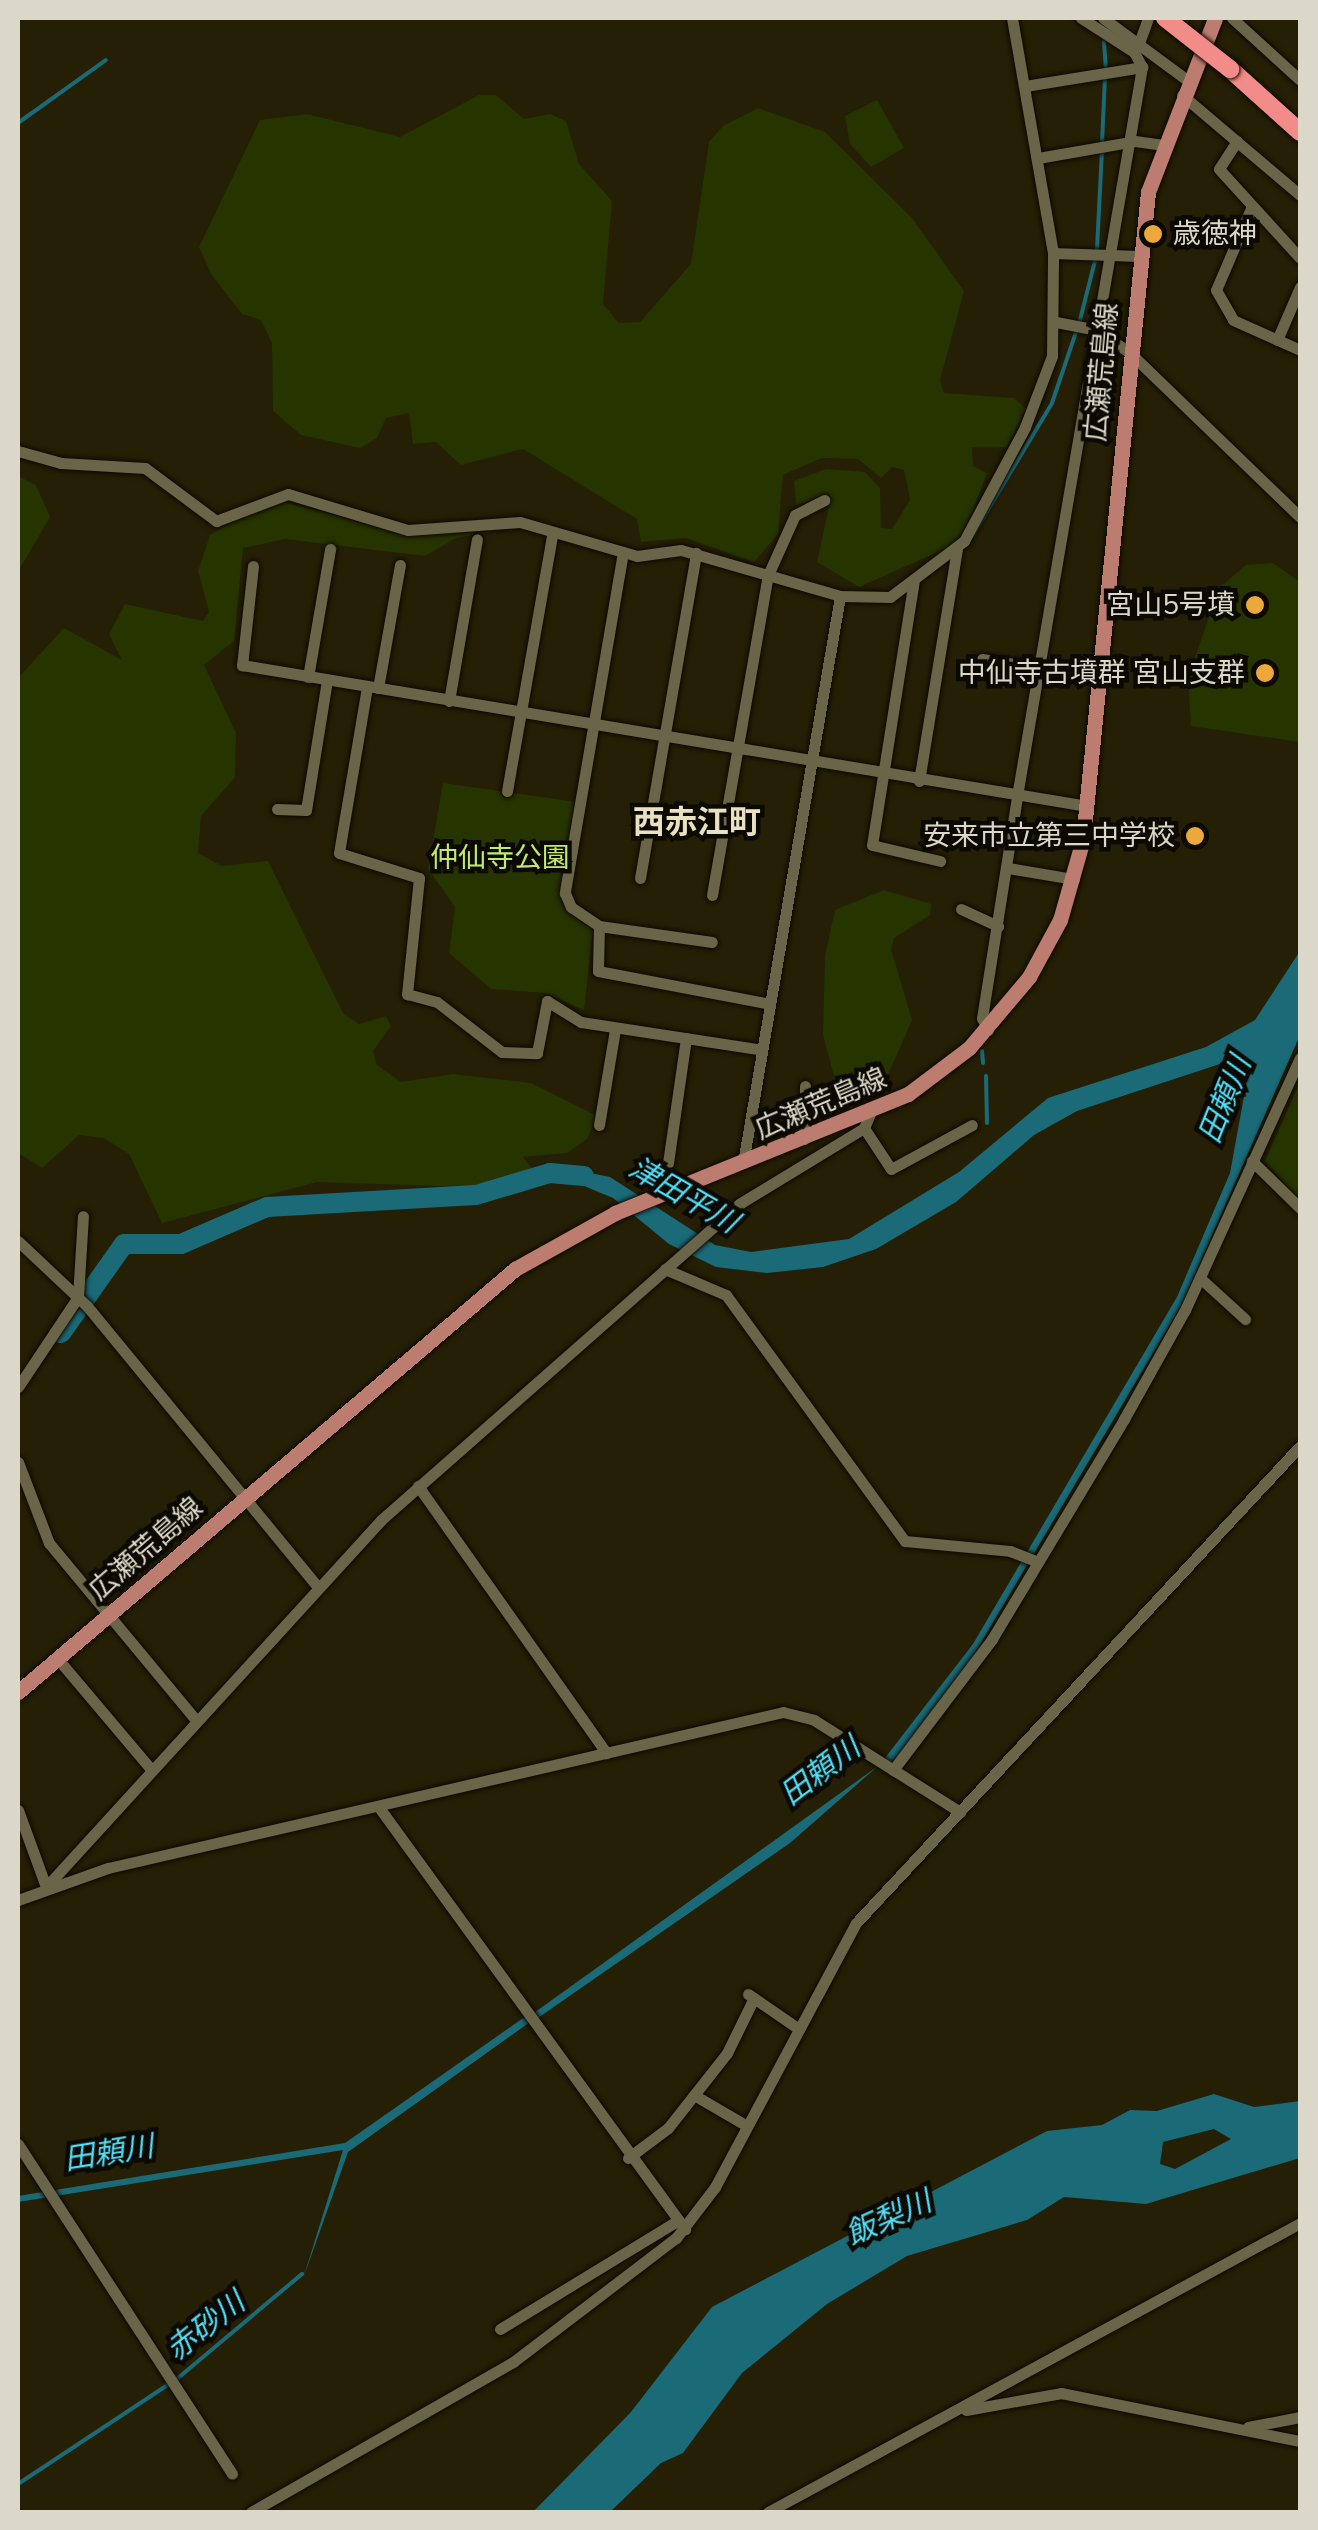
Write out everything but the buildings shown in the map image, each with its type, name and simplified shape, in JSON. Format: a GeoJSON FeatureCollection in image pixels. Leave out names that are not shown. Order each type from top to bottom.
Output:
{"type":"FeatureCollection","features":[{"type":"Feature","properties":{"kind":"highway"},"geometry":{"type":"LineString","coordinates":[[1165,18],[1232,67]]}},
{"type":"Feature","properties":{"kind":"highway"},"geometry":{"type":"LineString","coordinates":[[1175,18],[1300,128]]}},
{"type":"Feature","properties":{"kind":"main road","name":"広瀬荒島線"},"geometry":{"type":"LineString","coordinates":[[18,1692],[515,1268],[652,1198],[804,1140],[867,1121],[928,1082],[988,1030],[1045,950],[1074,879],[1087,806],[1138,256],[1162,145],[1215,18]]}},
{"type":"Feature","properties":{"kind":"street"},"geometry":{"type":"LineString","coordinates":[[919,781],[957,549],[1038,398],[1056,322],[1053,253],[1012,18]]}},
{"type":"Feature","properties":{"kind":"street"},"geometry":{"type":"LineString","coordinates":[[988,1030],[982,1018],[1017,796],[1142,67],[1134,52],[1081,18]]}},
{"type":"Feature","properties":{"kind":"street"},"geometry":{"type":"LineString","coordinates":[[1103,18],[1139,42],[1237,141],[1300,195]]}},
{"type":"Feature","properties":{"kind":"street"},"geometry":{"type":"LineString","coordinates":[[1139,42],[1148,18]]}},
{"type":"Feature","properties":{"kind":"street"},"geometry":{"type":"LineString","coordinates":[[1232,18],[1298,76]]}},
{"type":"Feature","properties":{"kind":"street"},"geometry":{"type":"LineString","coordinates":[[1025,86],[1142,67]]}},
{"type":"Feature","properties":{"kind":"street"},"geometry":{"type":"LineString","coordinates":[[1237,141],[1220,170],[1300,258]]}},
{"type":"Feature","properties":{"kind":"street"},"geometry":{"type":"LineString","coordinates":[[1038,158],[1128,143],[1162,145]]}},
{"type":"Feature","properties":{"kind":"street"},"geometry":{"type":"LineString","coordinates":[[1252,206],[1216,290],[1233,320],[1300,350]]}},
{"type":"Feature","properties":{"kind":"street"},"geometry":{"type":"LineString","coordinates":[[1053,253],[1138,256]]}},
{"type":"Feature","properties":{"kind":"street"},"geometry":{"type":"LineString","coordinates":[[1277,340],[1300,287]]}},
{"type":"Feature","properties":{"kind":"street"},"geometry":{"type":"LineString","coordinates":[[1056,322],[1097,330],[1129,352],[1300,517]]}},
{"type":"Feature","properties":{"kind":"street"},"geometry":{"type":"LineString","coordinates":[[18,451],[61,463],[145,468],[216,521],[269,495],[288,494],[408,530],[520,522],[623,552],[696,552],[840,596],[883,599],[957,549]]}},
{"type":"Feature","properties":{"kind":"street"},"geometry":{"type":"LineString","coordinates":[[712,895],[768,575],[795,515],[824,500]]}},
{"type":"Feature","properties":{"kind":"street"},"geometry":{"type":"LineString","coordinates":[[507,791],[552,535]]}},
{"type":"Feature","properties":{"kind":"street"},"geometry":{"type":"LineString","coordinates":[[449,701],[477,538]]}},
{"type":"Feature","properties":{"kind":"street"},"geometry":{"type":"LineString","coordinates":[[308,677],[330,549]]}},
{"type":"Feature","properties":{"kind":"street"},"geometry":{"type":"LineString","coordinates":[[623,552],[565,893],[570,907],[600,926],[712,942]]}},
{"type":"Feature","properties":{"kind":"street"},"geometry":{"type":"LineString","coordinates":[[640,878],[696,552]]}},
{"type":"Feature","properties":{"kind":"street"},"geometry":{"type":"LineString","coordinates":[[400,565],[339,853],[419,878],[406,993],[437,1002],[502,1052],[537,1052],[547,1002],[581,1022],[758,1050]]}},
{"type":"Feature","properties":{"kind":"street"},"geometry":{"type":"LineString","coordinates":[[253,566],[238,662],[810,764],[1087,806]]}},
{"type":"Feature","properties":{"kind":"street"},"geometry":{"type":"LineString","coordinates":[[914,580],[882,776],[875,850],[940,861]]}},
{"type":"Feature","properties":{"kind":"street"},"geometry":{"type":"LineString","coordinates":[[743,1163],[766,1003],[786,938],[810,764],[840,596]]}},
{"type":"Feature","properties":{"kind":"street"},"geometry":{"type":"LineString","coordinates":[[982,659],[1040,668]]}},
{"type":"Feature","properties":{"kind":"street"},"geometry":{"type":"LineString","coordinates":[[276,808],[306,810],[327,680]]}},
{"type":"Feature","properties":{"kind":"street"},"geometry":{"type":"LineString","coordinates":[[1008,868],[1074,879]]}},
{"type":"Feature","properties":{"kind":"street"},"geometry":{"type":"LineString","coordinates":[[961,909],[998,926]]}},
{"type":"Feature","properties":{"kind":"street"},"geometry":{"type":"LineString","coordinates":[[600,926],[598,972],[766,1003]]}},
{"type":"Feature","properties":{"kind":"street"},"geometry":{"type":"LineString","coordinates":[[599,1125],[616,1029]]}},
{"type":"Feature","properties":{"kind":"street"},"geometry":{"type":"LineString","coordinates":[[668,1163],[686,1038]]}},
{"type":"Feature","properties":{"kind":"street"},"geometry":{"type":"LineString","coordinates":[[891,1768],[962,1684],[1030,1558],[1200,1278],[1300,1058]]}},
{"type":"Feature","properties":{"kind":"street"},"geometry":{"type":"LineString","coordinates":[[804,1140],[805,1086]]}},
{"type":"Feature","properties":{"kind":"street"},"geometry":{"type":"LineString","coordinates":[[46,1887],[149,1768],[418,1486],[746,1198],[867,1121],[891,1170],[972,1125]]}},
{"type":"Feature","properties":{"kind":"street"},"geometry":{"type":"LineString","coordinates":[[1252,1160],[1300,1208]]}},
{"type":"Feature","properties":{"kind":"street"},"geometry":{"type":"LineString","coordinates":[[18,1386],[82,1301],[83,1216]]}},
{"type":"Feature","properties":{"kind":"street"},"geometry":{"type":"LineString","coordinates":[[18,1241],[82,1301],[318,1588]]}},
{"type":"Feature","properties":{"kind":"street"},"geometry":{"type":"LineString","coordinates":[[665,1269],[726,1295],[904,1541],[1030,1558]]}},
{"type":"Feature","properties":{"kind":"street"},"geometry":{"type":"LineString","coordinates":[[1200,1278],[1245,1319]]}},
{"type":"Feature","properties":{"kind":"street"},"geometry":{"type":"LineString","coordinates":[[251,2512],[514,2362],[680,2226],[748,2126],[856,1923],[1300,1446]]}},
{"type":"Feature","properties":{"kind":"street"},"geometry":{"type":"LineString","coordinates":[[18,1462],[49,1544],[195,1719]]}},
{"type":"Feature","properties":{"kind":"street"},"geometry":{"type":"LineString","coordinates":[[418,1486],[606,1753]]}},
{"type":"Feature","properties":{"kind":"street"},"geometry":{"type":"LineString","coordinates":[[57,1658],[149,1768]]}},
{"type":"Feature","properties":{"kind":"street"},"geometry":{"type":"LineString","coordinates":[[18,1900],[46,1887],[784,1712],[814,1720],[960,1812]]}},
{"type":"Feature","properties":{"kind":"street"},"geometry":{"type":"LineString","coordinates":[[378,1806],[680,2226]]}},
{"type":"Feature","properties":{"kind":"street"},"geometry":{"type":"LineString","coordinates":[[18,1810],[46,1887]]}},
{"type":"Feature","properties":{"kind":"street"},"geometry":{"type":"LineString","coordinates":[[628,2158],[668,2128],[730,2048],[751,1996],[799,2029]]}},
{"type":"Feature","properties":{"kind":"street"},"geometry":{"type":"LineString","coordinates":[[694,2095],[748,2126]]}},
{"type":"Feature","properties":{"kind":"street"},"geometry":{"type":"LineString","coordinates":[[18,2144],[54,2194],[232,2474]]}},
{"type":"Feature","properties":{"kind":"street"},"geometry":{"type":"LineString","coordinates":[[768,2512],[1300,2223]]}},
{"type":"Feature","properties":{"kind":"street"},"geometry":{"type":"LineString","coordinates":[[500,2328],[680,2226]]}},
{"type":"Feature","properties":{"kind":"street"},"geometry":{"type":"LineString","coordinates":[[947,2414],[1061,2392],[1300,2441]]}},
{"type":"Feature","properties":{"kind":"street"},"geometry":{"type":"LineString","coordinates":[[1244,2429],[1300,2417]]}},
{"type":"Feature","properties":{"kind":"green space"},"geometry":{"type":"Polygon","coordinates":[[[479,95],[496,95],[524,119],[550,114],[566,121],[579,164],[612,201],[603,304],[619,323],[640,322],[691,264],[709,142],[723,126],[758,108],[825,132],[912,218],[964,291],[940,380],[944,393],[1014,398],[1026,409],[1007,447],[972,447],[973,466],[987,473],[966,529],[951,546],[859,587],[817,562],[830,502],[826,496],[796,505],[794,481],[826,469],[865,472],[880,488],[881,528],[892,529],[910,500],[904,470],[892,467],[881,478],[858,459],[822,458],[783,475],[778,534],[754,562],[686,538],[641,542],[637,519],[523,449],[461,465],[436,442],[413,444],[409,413],[386,418],[377,438],[360,448],[301,435],[273,411],[272,343],[261,320],[242,314],[211,274],[199,247],[260,120],[307,114],[400,137],[479,95]]]}},
{"type":"Feature","properties":{"kind":"green space"},"geometry":{"type":"Polygon","coordinates":[[[877,100],[904,148],[871,167],[850,144],[845,116],[877,100]]]}},
{"type":"Feature","properties":{"kind":"green space"},"geometry":{"type":"Polygon","coordinates":[[[18,476],[36,485],[50,517],[18,572],[18,476]]]}},
{"type":"Feature","properties":{"kind":"green space"},"geometry":{"type":"Polygon","coordinates":[[[270,499],[405,533],[493,532],[456,538],[425,556],[285,539],[243,548],[234,641],[204,665],[236,733],[235,777],[201,816],[198,853],[222,866],[268,861],[343,1013],[359,1024],[386,1016],[391,1026],[373,1051],[377,1065],[401,1082],[453,1074],[531,1083],[597,1116],[587,1139],[567,1153],[523,1157],[535,1172],[516,1179],[468,1187],[317,1182],[162,1223],[129,1154],[104,1138],[79,1135],[42,1168],[18,1153],[18,678],[64,628],[122,660],[109,634],[125,604],[203,621],[209,612],[198,571],[210,535],[270,499]]]}},
{"type":"Feature","properties":{"kind":"green space"},"geometry":{"type":"Polygon","coordinates":[[[1273,563],[1300,582],[1300,742],[1191,726],[1188,678],[1219,588],[1246,565],[1273,563]]]}},
{"type":"Feature","properties":{"kind":"green space","name":"仲仙寺公園"},"geometry":{"type":"Polygon","coordinates":[[[443,783],[576,802],[562,893],[593,928],[584,1010],[545,993],[491,989],[449,953],[455,907],[428,869],[443,783]]]}},
{"type":"Feature","properties":{"kind":"green space"},"geometry":{"type":"Polygon","coordinates":[[[884,890],[931,904],[930,915],[894,938],[891,949],[912,1020],[887,1077],[840,1098],[823,1035],[825,956],[835,910],[884,890]]]}},
{"type":"Feature","properties":{"kind":"green space"},"geometry":{"type":"Polygon","coordinates":[[[1300,1082],[1300,1202],[1265,1161],[1300,1082]]]}},
{"type":"Feature","properties":{"kind":"water"},"geometry":{"type":"Polygon","coordinates":[[[1300,951],[1300,1035],[1181,1306],[966,1668],[892,1763],[885,1758],[973,1644],[1177,1297],[1230,1173],[1249,1069],[1229,1061],[1077,1111],[1034,1135],[956,1202],[876,1249],[823,1267],[767,1273],[716,1267],[669,1244],[613,1198],[555,1174],[570,1169],[610,1177],[715,1245],[751,1252],[849,1239],[959,1172],[1048,1098],[1206,1047],[1255,1020],[1300,951]]]}},
{"type":"Feature","properties":{"kind":"water"},"geometry":{"type":"Polygon","coordinates":[[[878,1766],[790,1843],[535,2020],[531,2015],[878,1766]]]}},
{"type":"Feature","properties":{"kind":"water"},"geometry":{"type":"Polygon","coordinates":[[[526,2016],[530,2022],[348,2152],[303,2279],[343,2150],[18,2202],[18,2196],[345,2143],[526,2016]]]}},
{"type":"Feature","properties":{"kind":"water","name":"飯梨川"},"geometry":{"type":"Polygon","coordinates":[[[1214,2094],[1254,2107],[1300,2101],[1300,2158],[1146,2204],[1064,2197],[1027,2220],[907,2256],[827,2304],[742,2373],[683,2453],[661,2463],[611,2511],[533,2512],[631,2412],[712,2307],[1047,2131],[1102,2125],[1130,2110],[1157,2111],[1214,2094]],[[1214,2129],[1163,2142],[1160,2164],[1175,2169],[1231,2139],[1214,2129]]]}},
{"type":"Feature","properties":{"kind":"waterway"},"geometry":{"type":"LineString","coordinates":[[1104,42],[1106,68]]}},
{"type":"Feature","properties":{"kind":"waterway"},"geometry":{"type":"LineString","coordinates":[[18,123],[106,60]]}},
{"type":"Feature","properties":{"kind":"waterway"},"geometry":{"type":"LineString","coordinates":[[1102,143],[1105,78]]}},
{"type":"Feature","properties":{"kind":"waterway"},"geometry":{"type":"LineString","coordinates":[[1097,249],[1102,151]]}},
{"type":"Feature","properties":{"kind":"waterway"},"geometry":{"type":"LineString","coordinates":[[1079,324],[1096,257]]}},
{"type":"Feature","properties":{"kind":"waterway"},"geometry":{"type":"LineString","coordinates":[[971,538],[1052,403],[1077,329]]}},
{"type":"Feature","properties":{"kind":"waterway"},"geometry":{"type":"LineString","coordinates":[[982,1051],[983,1063]]}},
{"type":"Feature","properties":{"kind":"waterway"},"geometry":{"type":"LineString","coordinates":[[986,1076],[987,1123]]}},
{"type":"Feature","properties":{"kind":"waterway","name":"津田平川"},"geometry":{"type":"LineString","coordinates":[[61,1333],[124,1244],[181,1244],[267,1207],[476,1195],[550,1173],[584,1176]]}},
{"type":"Feature","properties":{"kind":"waterway","name":"赤砂川"},"geometry":{"type":"LineString","coordinates":[[18,2484],[178,2378],[302,2274]]}},
{"type":"Feature","properties":{"kind":"place","name":"歳徳神"},"geometry":{"type":"Point","coordinates":[1153,234]}},
{"type":"Feature","properties":{"kind":"place","name":"宮山5号墳"},"geometry":{"type":"Point","coordinates":[1255,605]}},
{"type":"Feature","properties":{"kind":"place","name":"中仙寺古墳群 宮山支群"},"geometry":{"type":"Point","coordinates":[1265,673]}},
{"type":"Feature","properties":{"kind":"place","name":"安来市立第三中学校"},"geometry":{"type":"Point","coordinates":[1195,836]}},
{"type":"Feature","properties":{"kind":"district","name":"西赤江町"},"geometry":{"type":"Point","coordinates":[697,823]}},
{"type":"Feature","properties":{"kind":"water label","name":"田頼川"},"geometry":{"type":"Point","coordinates":[1226,1100]}},
{"type":"Feature","properties":{"kind":"water label","name":"田頼川"},"geometry":{"type":"Point","coordinates":[821,1772]}},
{"type":"Feature","properties":{"kind":"water label","name":"田頼川"},"geometry":{"type":"Point","coordinates":[109,2154]}}]}
